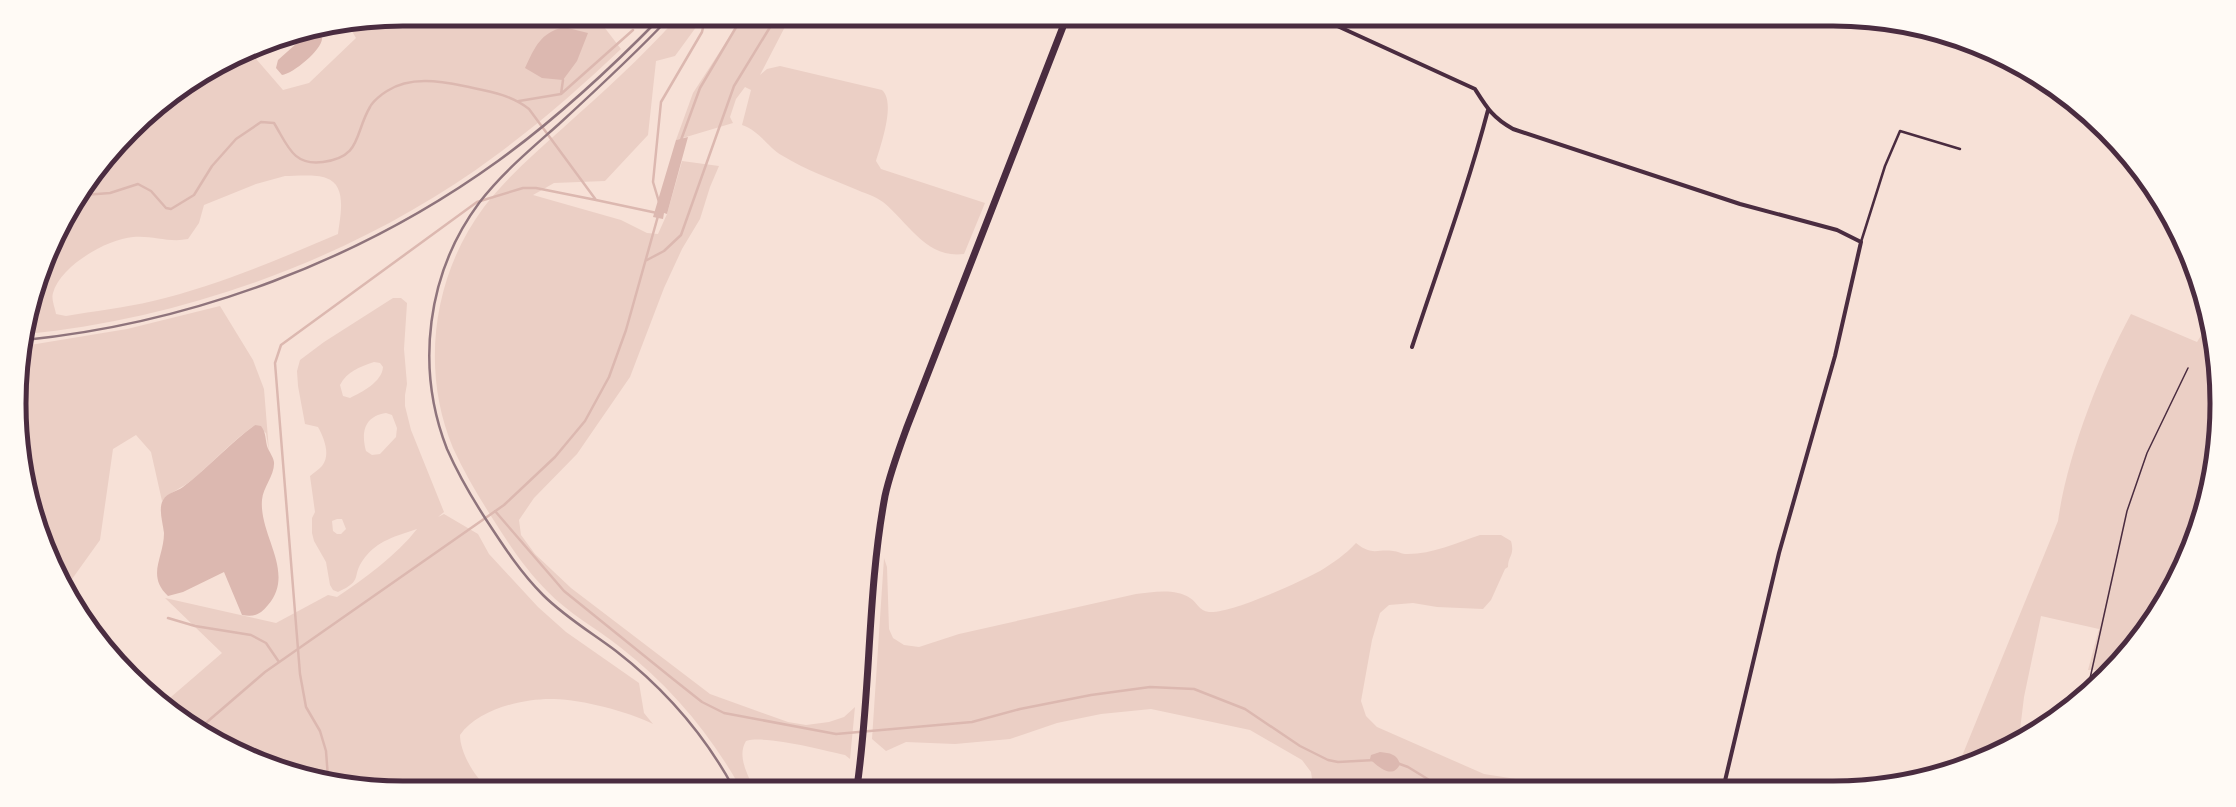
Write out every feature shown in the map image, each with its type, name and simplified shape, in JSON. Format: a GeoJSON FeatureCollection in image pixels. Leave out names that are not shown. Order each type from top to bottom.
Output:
{"type":"FeatureCollection","features":[{"type":"Feature","properties":{"kind":"main road"},"geometry":{"type":"LineString","coordinates":[[858,781],[865,725],[876,557],[889,480],[910,420],[1063,26]]}},
{"type":"Feature","properties":{"kind":"street"},"geometry":{"type":"LineString","coordinates":[[1337,26],[1475,89],[1488,110],[1498,121],[1513,129],[1740,204],[1837,230],[1861,242],[1835,356],[1779,553],[1725,781]]}},
{"type":"Feature","properties":{"kind":"street"},"geometry":{"type":"LineString","coordinates":[[1412,347],[1457,209],[1474,166],[1488,110]]}},
{"type":"Feature","properties":{"kind":"lane"},"geometry":{"type":"LineString","coordinates":[[1861,242],[1885,166],[1900,131],[1960,149]]}},
{"type":"Feature","properties":{"kind":"path"},"geometry":{"type":"LineString","coordinates":[[2090,678],[2127,511],[2147,453],[2188,368]]}},
{"type":"Feature","properties":{"kind":"shaded area"},"geometry":{"type":"Polygon","coordinates":[[[404,26],[603,26],[621,49],[560,104],[495,156],[444,191],[389,223],[332,251],[273,276],[212,296],[151,313],[89,326],[32,333],[46,282],[65,237],[77,215],[104,174],[137,137],[155,120],[194,90],[237,65],[254,57],[283,90],[309,83],[356,38],[351,30],[404,26]],[[285,176],[256,184],[204,205],[199,223],[188,239],[174,240],[133,237],[122,239],[98,248],[75,264],[57,283],[53,293],[56,314],[66,316],[142,303],[177,295],[247,272],[338,234],[341,202],[337,187],[333,182],[326,178],[285,176]]]}},
{"type":"Feature","properties":{"kind":"shaded area"},"geometry":{"type":"Polygon","coordinates":[[[669,26],[697,26],[675,56],[656,61],[648,135],[605,181],[554,183],[533,195],[621,220],[647,233],[658,234],[667,214],[682,161],[719,166],[710,187],[700,219],[682,249],[664,288],[630,377],[577,454],[534,498],[519,520],[521,535],[535,554],[571,588],[710,694],[788,722],[806,725],[829,722],[844,717],[855,707],[850,759],[845,755],[780,741],[746,741],[742,753],[744,764],[751,781],[736,781],[702,729],[672,694],[620,647],[555,599],[524,565],[486,508],[457,457],[443,418],[437,387],[435,355],[437,323],[443,292],[453,262],[467,234],[484,207],[502,186],[649,48],[669,26]]]}},
{"type":"Feature","properties":{"kind":"shaded area"},"geometry":{"type":"Polygon","coordinates":[[[736,26],[785,26],[760,75],[767,69],[780,66],[882,90],[886,96],[888,104],[888,114],[884,135],[876,161],[881,169],[985,203],[964,254],[951,254],[939,251],[919,238],[892,210],[880,200],[810,170],[777,152],[754,131],[742,125],[751,90],[745,87],[736,99],[730,117],[733,123],[676,140],[693,93],[736,26]]]}},
{"type":"Feature","properties":{"kind":"shaded area"},"geometry":{"type":"Polygon","coordinates":[[[564,27],[588,33],[577,61],[563,80],[542,78],[525,68],[539,42],[549,33],[564,27]]]}},
{"type":"Feature","properties":{"kind":"shaded area"},"geometry":{"type":"Polygon","coordinates":[[[320,36],[322,38],[321,43],[313,54],[300,66],[287,74],[282,75],[276,68],[278,60],[299,41],[320,36]]]}},
{"type":"Feature","properties":{"kind":"shaded area"},"geometry":{"type":"Polygon","coordinates":[[[688,137],[667,214],[664,213],[663,219],[653,217],[676,140],[688,137]]]}},
{"type":"Feature","properties":{"kind":"shaded area"},"geometry":{"type":"Polygon","coordinates":[[[393,298],[401,298],[407,303],[404,349],[407,384],[405,406],[411,430],[444,512],[438,517],[444,514],[478,534],[489,554],[538,607],[566,632],[639,683],[644,713],[653,724],[618,711],[591,704],[566,700],[542,699],[516,703],[502,707],[478,718],[460,735],[465,757],[482,781],[379,780],[330,774],[282,761],[237,742],[215,730],[169,699],[222,653],[165,598],[276,623],[328,595],[337,597],[390,557],[417,529],[381,543],[363,560],[356,578],[351,584],[338,592],[333,590],[330,585],[326,562],[314,541],[312,533],[312,518],[315,512],[310,476],[325,462],[326,446],[318,427],[305,424],[298,386],[297,371],[300,360],[324,342],[393,298]],[[374,362],[359,368],[346,376],[340,385],[343,396],[350,398],[371,386],[382,372],[383,367],[380,363],[374,362]],[[386,413],[373,418],[366,426],[364,432],[366,451],[372,455],[380,454],[396,437],[397,428],[392,415],[386,413]],[[342,519],[332,521],[333,531],[337,534],[341,534],[346,529],[342,519]]]}},
{"type":"Feature","properties":{"kind":"shaded area"},"geometry":{"type":"Polygon","coordinates":[[[220,306],[253,360],[264,389],[269,451],[266,433],[255,425],[230,445],[192,480],[162,501],[151,452],[136,435],[113,449],[100,540],[71,581],[46,525],[33,477],[29,453],[26,404],[31,345],[127,329],[220,306]]]}},
{"type":"Feature","properties":{"kind":"shaded area"},"geometry":{"type":"Polygon","coordinates":[[[2131,314],[2197,342],[2203,332],[2209,379],[2209,428],[2203,477],[2190,525],[2171,570],[2146,613],[2132,633],[2099,670],[2088,670],[2099,629],[2041,616],[2024,697],[2020,730],[1999,742],[1961,758],[2058,521],[2062,496],[2069,469],[2086,414],[2119,337],[2131,314]]]}},
{"type":"Feature","properties":{"kind":"shaded area"},"geometry":{"type":"Polygon","coordinates":[[[255,425],[263,428],[267,446],[274,462],[273,472],[264,490],[262,500],[266,527],[278,567],[276,592],[268,605],[262,611],[250,616],[242,615],[224,572],[183,592],[168,596],[158,581],[157,573],[164,533],[161,512],[163,500],[167,495],[183,487],[192,480],[255,425]]]}},
{"type":"Feature","properties":{"kind":"shaded area"},"geometry":{"type":"Polygon","coordinates":[[[1480,535],[1501,535],[1511,541],[1512,553],[1508,567],[1505,569],[1491,600],[1483,609],[1437,607],[1413,603],[1389,605],[1380,613],[1372,640],[1361,701],[1366,716],[1377,727],[1484,774],[1516,779],[1519,781],[1312,781],[1311,772],[1302,760],[1250,730],[1151,709],[1101,714],[1057,723],[1010,739],[955,744],[906,742],[886,751],[872,739],[884,558],[887,567],[889,629],[893,638],[904,645],[919,647],[959,634],[1142,593],[1178,593],[1190,598],[1200,608],[1209,612],[1232,608],[1282,589],[1320,571],[1334,562],[1356,543],[1370,551],[1396,551],[1404,554],[1424,553],[1480,535]]]}},
{"type":"Feature","properties":{"kind":"shaded area"},"geometry":{"type":"Polygon","coordinates":[[[1380,752],[1390,754],[1397,758],[1400,764],[1397,769],[1390,772],[1381,768],[1370,759],[1371,755],[1380,752]]]}},
{"type":"Feature","properties":{"kind":"waterway"},"geometry":{"type":"LineString","coordinates":[[659,202],[653,182],[661,102],[702,32],[703,26]]}},
{"type":"Feature","properties":{"kind":"waterway"},"geometry":{"type":"LineString","coordinates":[[681,140],[700,88],[737,26]]}},
{"type":"Feature","properties":{"kind":"waterway"},"geometry":{"type":"LineString","coordinates":[[647,260],[664,251],[681,235],[734,86],[771,26]]}},
{"type":"Feature","properties":{"kind":"waterway"},"geometry":{"type":"LineString","coordinates":[[519,101],[561,94],[633,30]]}},
{"type":"Feature","properties":{"kind":"waterway"},"geometry":{"type":"LineString","coordinates":[[561,94],[563,80]]}},
{"type":"Feature","properties":{"kind":"waterway"},"geometry":{"type":"LineString","coordinates":[[90,195],[110,193],[138,184],[151,191],[166,208],[171,209],[194,195],[212,166],[236,139],[261,122],[274,123],[292,153],[305,161],[323,162],[336,159],[345,155],[351,150],[370,107],[373,102],[385,92],[405,83],[435,81],[506,96],[522,104],[529,109],[596,200],[657,213]]}},
{"type":"Feature","properties":{"kind":"waterway"},"geometry":{"type":"LineString","coordinates":[[328,773],[326,751],[320,731],[306,707],[300,674],[275,363],[281,345],[477,202],[523,188],[536,188],[596,200]]}},
{"type":"Feature","properties":{"kind":"waterway"},"geometry":{"type":"LineString","coordinates":[[205,724],[265,672],[504,505],[555,457],[585,421],[609,377],[626,330],[658,216]]}},
{"type":"Feature","properties":{"kind":"waterway"},"geometry":{"type":"LineString","coordinates":[[495,511],[564,591],[702,702],[724,713],[836,734],[972,722],[1020,709],[1091,695],[1150,687],[1194,689],[1245,709],[1300,746],[1328,760],[1338,762],[1375,760]]}},
{"type":"Feature","properties":{"kind":"waterway"},"geometry":{"type":"LineString","coordinates":[[168,618],[195,626],[251,635],[266,643],[279,662]]}},
{"type":"Feature","properties":{"kind":"waterway"},"geometry":{"type":"LineString","coordinates":[[1397,763],[1408,767],[1431,781]]}},
{"type":"Feature","properties":{"kind":"railway"},"geometry":{"type":"LineString","coordinates":[[31,339],[88,331],[151,319],[212,302],[273,281],[332,257],[390,228],[445,196],[520,145],[582,93],[652,26]]}},
{"type":"Feature","properties":{"kind":"railway"},"geometry":{"type":"LineString","coordinates":[[661,26],[614,73],[507,171],[479,203],[461,230],[448,259],[438,290],[432,322],[429,354],[431,386],[437,418],[451,458],[481,512],[520,569],[551,603],[569,618],[616,651],[667,697],[696,731],[722,767],[730,781]]}}]}
